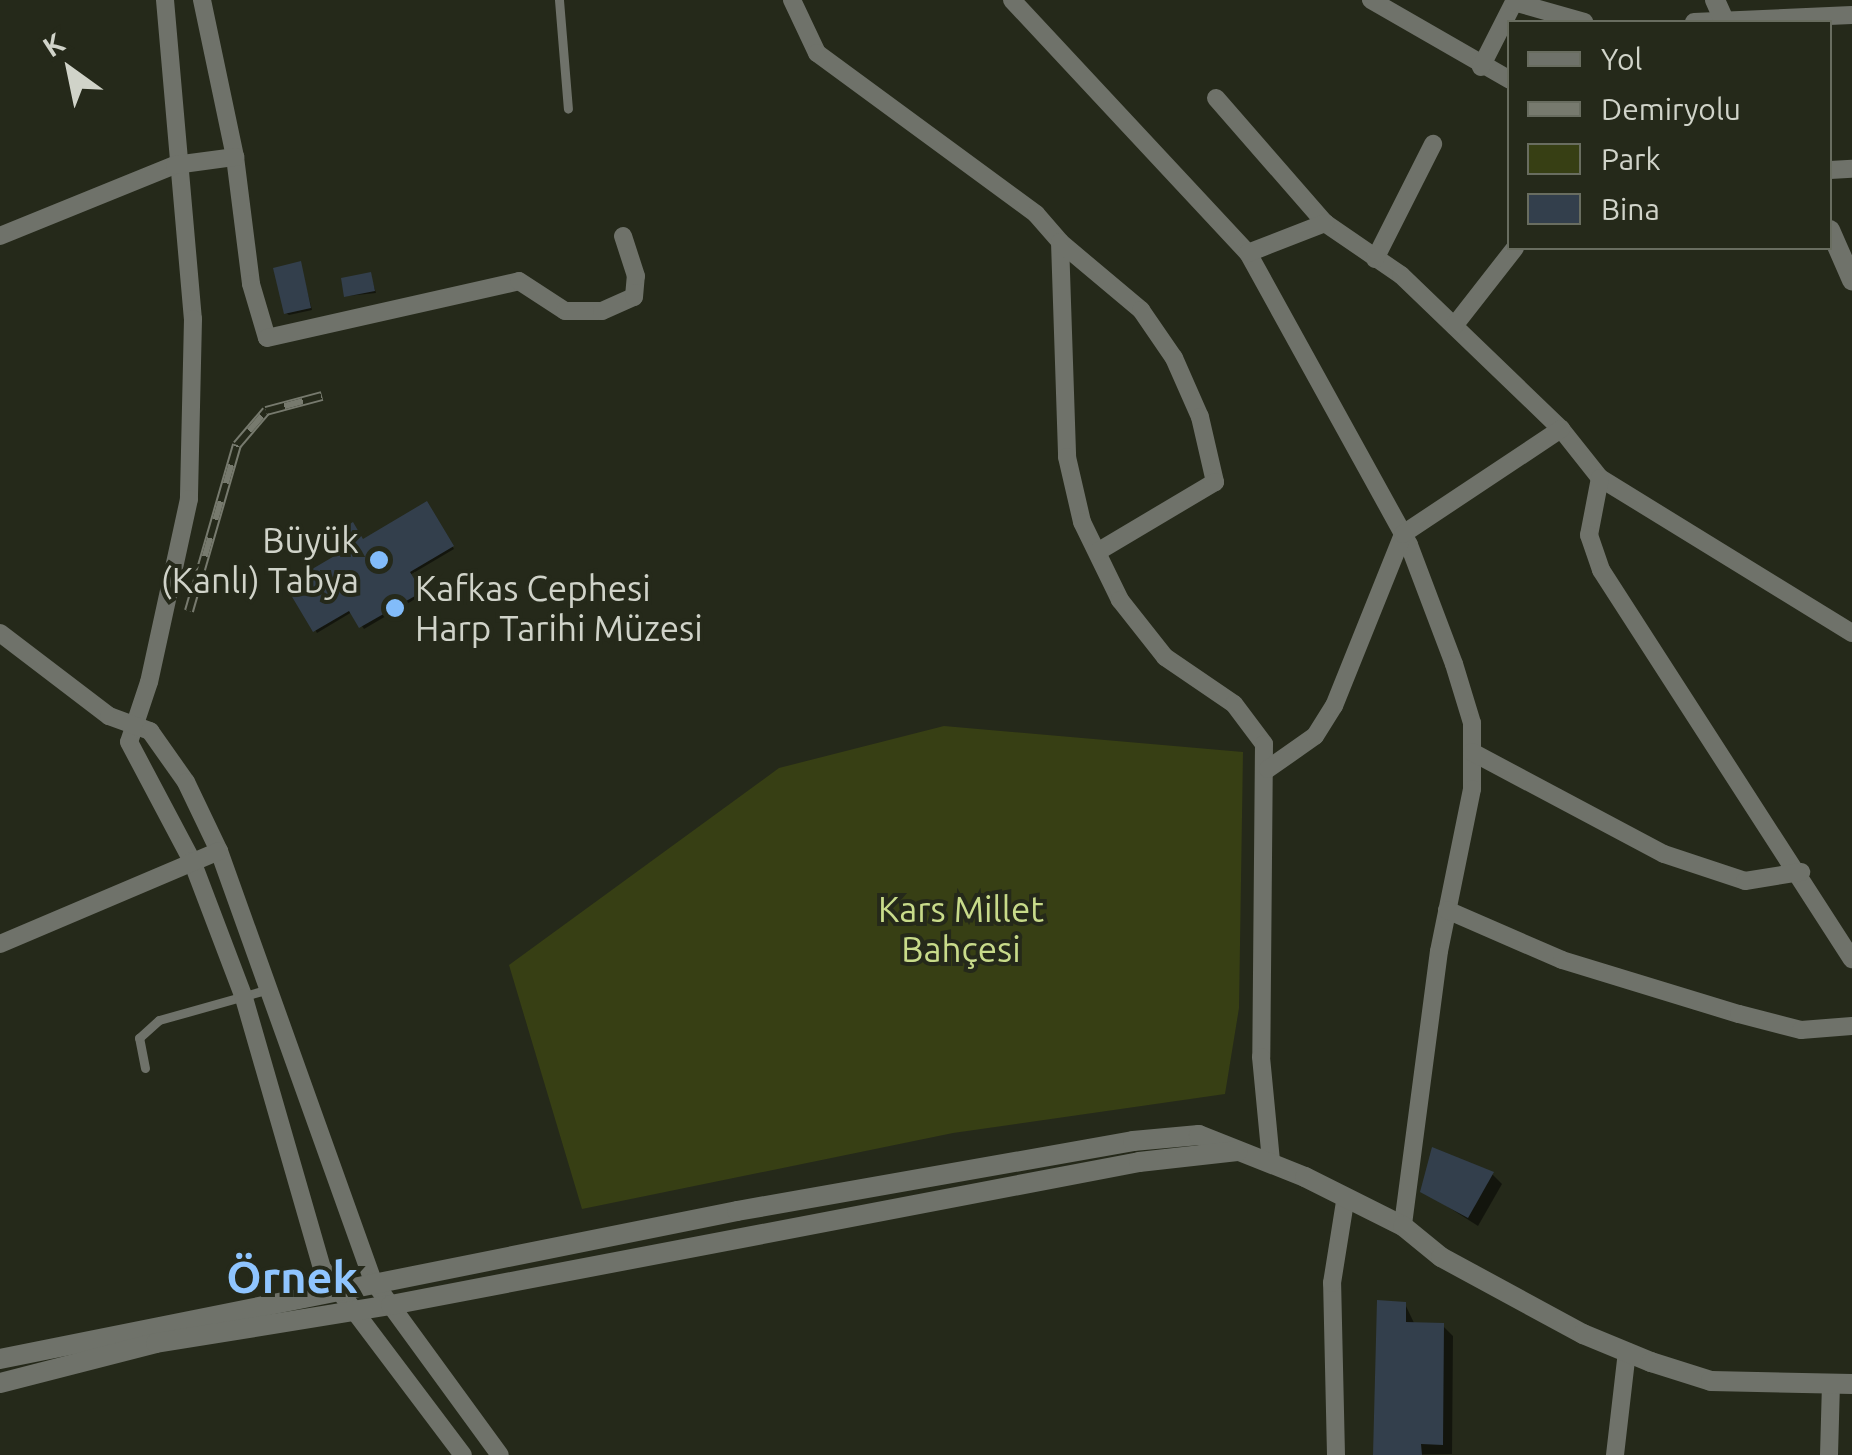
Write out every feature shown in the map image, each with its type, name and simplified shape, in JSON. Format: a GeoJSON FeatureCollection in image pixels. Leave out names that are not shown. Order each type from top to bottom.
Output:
{"type":"FeatureCollection","features":[{"type":"Feature","properties":{"kind":"street"},"geometry":{"type":"LineString","coordinates":[[165,0],[175,164],[194,320],[189,499],[129,742],[192,861],[244,998],[306,1222],[337,1289],[462,1455]]}},
{"type":"Feature","properties":{"kind":"street"},"geometry":{"type":"LineString","coordinates":[[202,0],[235,156],[250,284],[267,338],[518,281],[564,311],[602,310],[634,297],[636,276],[624,236]]}},
{"type":"Feature","properties":{"kind":"street"},"geometry":{"type":"LineString","coordinates":[[792,0],[817,53],[1036,214],[1060,242],[1142,310],[1174,358],[1200,417],[1216,482],[1097,552]]}},
{"type":"Feature","properties":{"kind":"street"},"geometry":{"type":"LineString","coordinates":[[1012,0],[1248,253],[1403,534],[1454,664],[1472,722],[1472,789],[1447,910],[1403,1226]]}},
{"type":"Feature","properties":{"kind":"street"},"geometry":{"type":"LineString","coordinates":[[1371,0],[1507,79]]}},
{"type":"Feature","properties":{"kind":"street"},"geometry":{"type":"LineString","coordinates":[[1481,67],[1514,2],[1524,0],[1579,20]]}},
{"type":"Feature","properties":{"kind":"street"},"geometry":{"type":"LineString","coordinates":[[1721,14],[1808,8],[1852,16]]}},
{"type":"Feature","properties":{"kind":"street"},"geometry":{"type":"LineString","coordinates":[[1216,98],[1325,223],[1375,259],[1454,326],[1561,429],[1600,478],[1852,633]]}},
{"type":"Feature","properties":{"kind":"street"},"geometry":{"type":"LineString","coordinates":[[1375,259],[1433,144]]}},
{"type":"Feature","properties":{"kind":"street"},"geometry":{"type":"LineString","coordinates":[[0,236],[175,164],[235,156]]}},
{"type":"Feature","properties":{"kind":"street"},"geometry":{"type":"LineString","coordinates":[[1248,253],[1325,223]]}},
{"type":"Feature","properties":{"kind":"street"},"geometry":{"type":"LineString","coordinates":[[1832,235],[1852,280]]}},
{"type":"Feature","properties":{"kind":"street"},"geometry":{"type":"LineString","coordinates":[[1060,242],[1067,457],[1097,552],[1120,600],[1166,657],[1234,704],[1254,727],[1268,769],[1261,1057],[1271,1161]]}},
{"type":"Feature","properties":{"kind":"street"},"geometry":{"type":"LineString","coordinates":[[1454,326],[1513,250]]}},
{"type":"Feature","properties":{"kind":"street"},"geometry":{"type":"LineString","coordinates":[[1268,769],[1315,736],[1334,706],[1403,534],[1561,429]]}},
{"type":"Feature","properties":{"kind":"street"},"geometry":{"type":"LineString","coordinates":[[1600,478],[1589,536],[1601,570],[1684,704],[1801,872],[1852,958]]}},
{"type":"Feature","properties":{"kind":"street"},"geometry":{"type":"LineString","coordinates":[[0,632],[110,716],[150,731],[186,782],[219,850],[372,1281],[500,1455]]}},
{"type":"Feature","properties":{"kind":"street"},"geometry":{"type":"LineString","coordinates":[[1472,752],[1664,854],[1745,881],[1801,872]]}},
{"type":"Feature","properties":{"kind":"street"},"geometry":{"type":"LineString","coordinates":[[0,944],[219,850]]}},
{"type":"Feature","properties":{"kind":"street"},"geometry":{"type":"LineString","coordinates":[[1447,910],[1562,960],[1739,1014],[1801,1030],[1852,1026]]}},
{"type":"Feature","properties":{"kind":"street"},"geometry":{"type":"LineString","coordinates":[[0,1360],[372,1281],[1133,1140],[1214,1136],[1237,1152],[1271,1161],[1345,1202],[1403,1226],[1441,1257],[1626,1352],[1711,1380],[1841,1384],[1830,1455]]}},
{"type":"Feature","properties":{"kind":"street"},"geometry":{"type":"LineString","coordinates":[[0,1383],[156,1343],[391,1305],[984,1190],[1237,1152]]}},
{"type":"Feature","properties":{"kind":"street"},"geometry":{"type":"LineString","coordinates":[[1336,1455],[1332,1283],[1345,1202]]}},
{"type":"Feature","properties":{"kind":"street"},"geometry":{"type":"LineString","coordinates":[[1614,1455],[1626,1352]]}},
{"type":"Feature","properties":{"kind":"lane"},"geometry":{"type":"LineString","coordinates":[[560,0],[568,108]]}},
{"type":"Feature","properties":{"kind":"lane"},"geometry":{"type":"LineString","coordinates":[[146,1068],[138,1038],[145,1029],[270,990]]}},
{"type":"Feature","properties":{"kind":"green space","name":"Kars Millet Bahçesi"},"geometry":{"type":"Polygon","coordinates":[[[944,726],[1243,752],[1239,1008],[1225,1094],[953,1133],[582,1209],[509,965],[779,768],[944,726]]]}},
{"type":"Feature","properties":{"kind":"building"},"geometry":{"type":"Polygon","coordinates":[[[301,261],[311,308],[284,314],[273,268],[301,261]]]}},
{"type":"Feature","properties":{"kind":"building"},"geometry":{"type":"Polygon","coordinates":[[[371,272],[375,291],[344,297],[341,278],[371,272]]]}},
{"type":"Feature","properties":{"kind":"building","name":"Büyük (Kanlı) Tabya"},"geometry":{"type":"Polygon","coordinates":[[[427,501],[454,546],[410,572],[422,592],[359,628],[349,611],[313,632],[285,585],[348,548],[338,531],[353,522],[363,539],[427,501]]]}},
{"type":"Feature","properties":{"kind":"building"},"geometry":{"type":"Polygon","coordinates":[[[1432,1147],[1494,1172],[1468,1218],[1420,1192],[1432,1147]]]}},
{"type":"Feature","properties":{"kind":"building"},"geometry":{"type":"Polygon","coordinates":[[[1377,1300],[1406,1302],[1406,1322],[1444,1323],[1443,1445],[1421,1444],[1422,1455],[1373,1455],[1377,1300]]]}},
{"type":"Feature","properties":{"kind":"railway"},"geometry":{"type":"LineString","coordinates":[[189,611],[237,445],[266,411],[322,396]]}},
{"type":"Feature","properties":{"kind":"place","name":"Büyük (Kanlı) Tabya"},"geometry":{"type":"Point","coordinates":[379,560]}},
{"type":"Feature","properties":{"kind":"place","name":"Kafkas Cephesi Harp Tarihi Müzesi"},"geometry":{"type":"Point","coordinates":[395,608]}},
{"type":"Feature","properties":{"kind":"district","name":"Örnek"},"geometry":{"type":"Point","coordinates":[292,1277]}}]}
